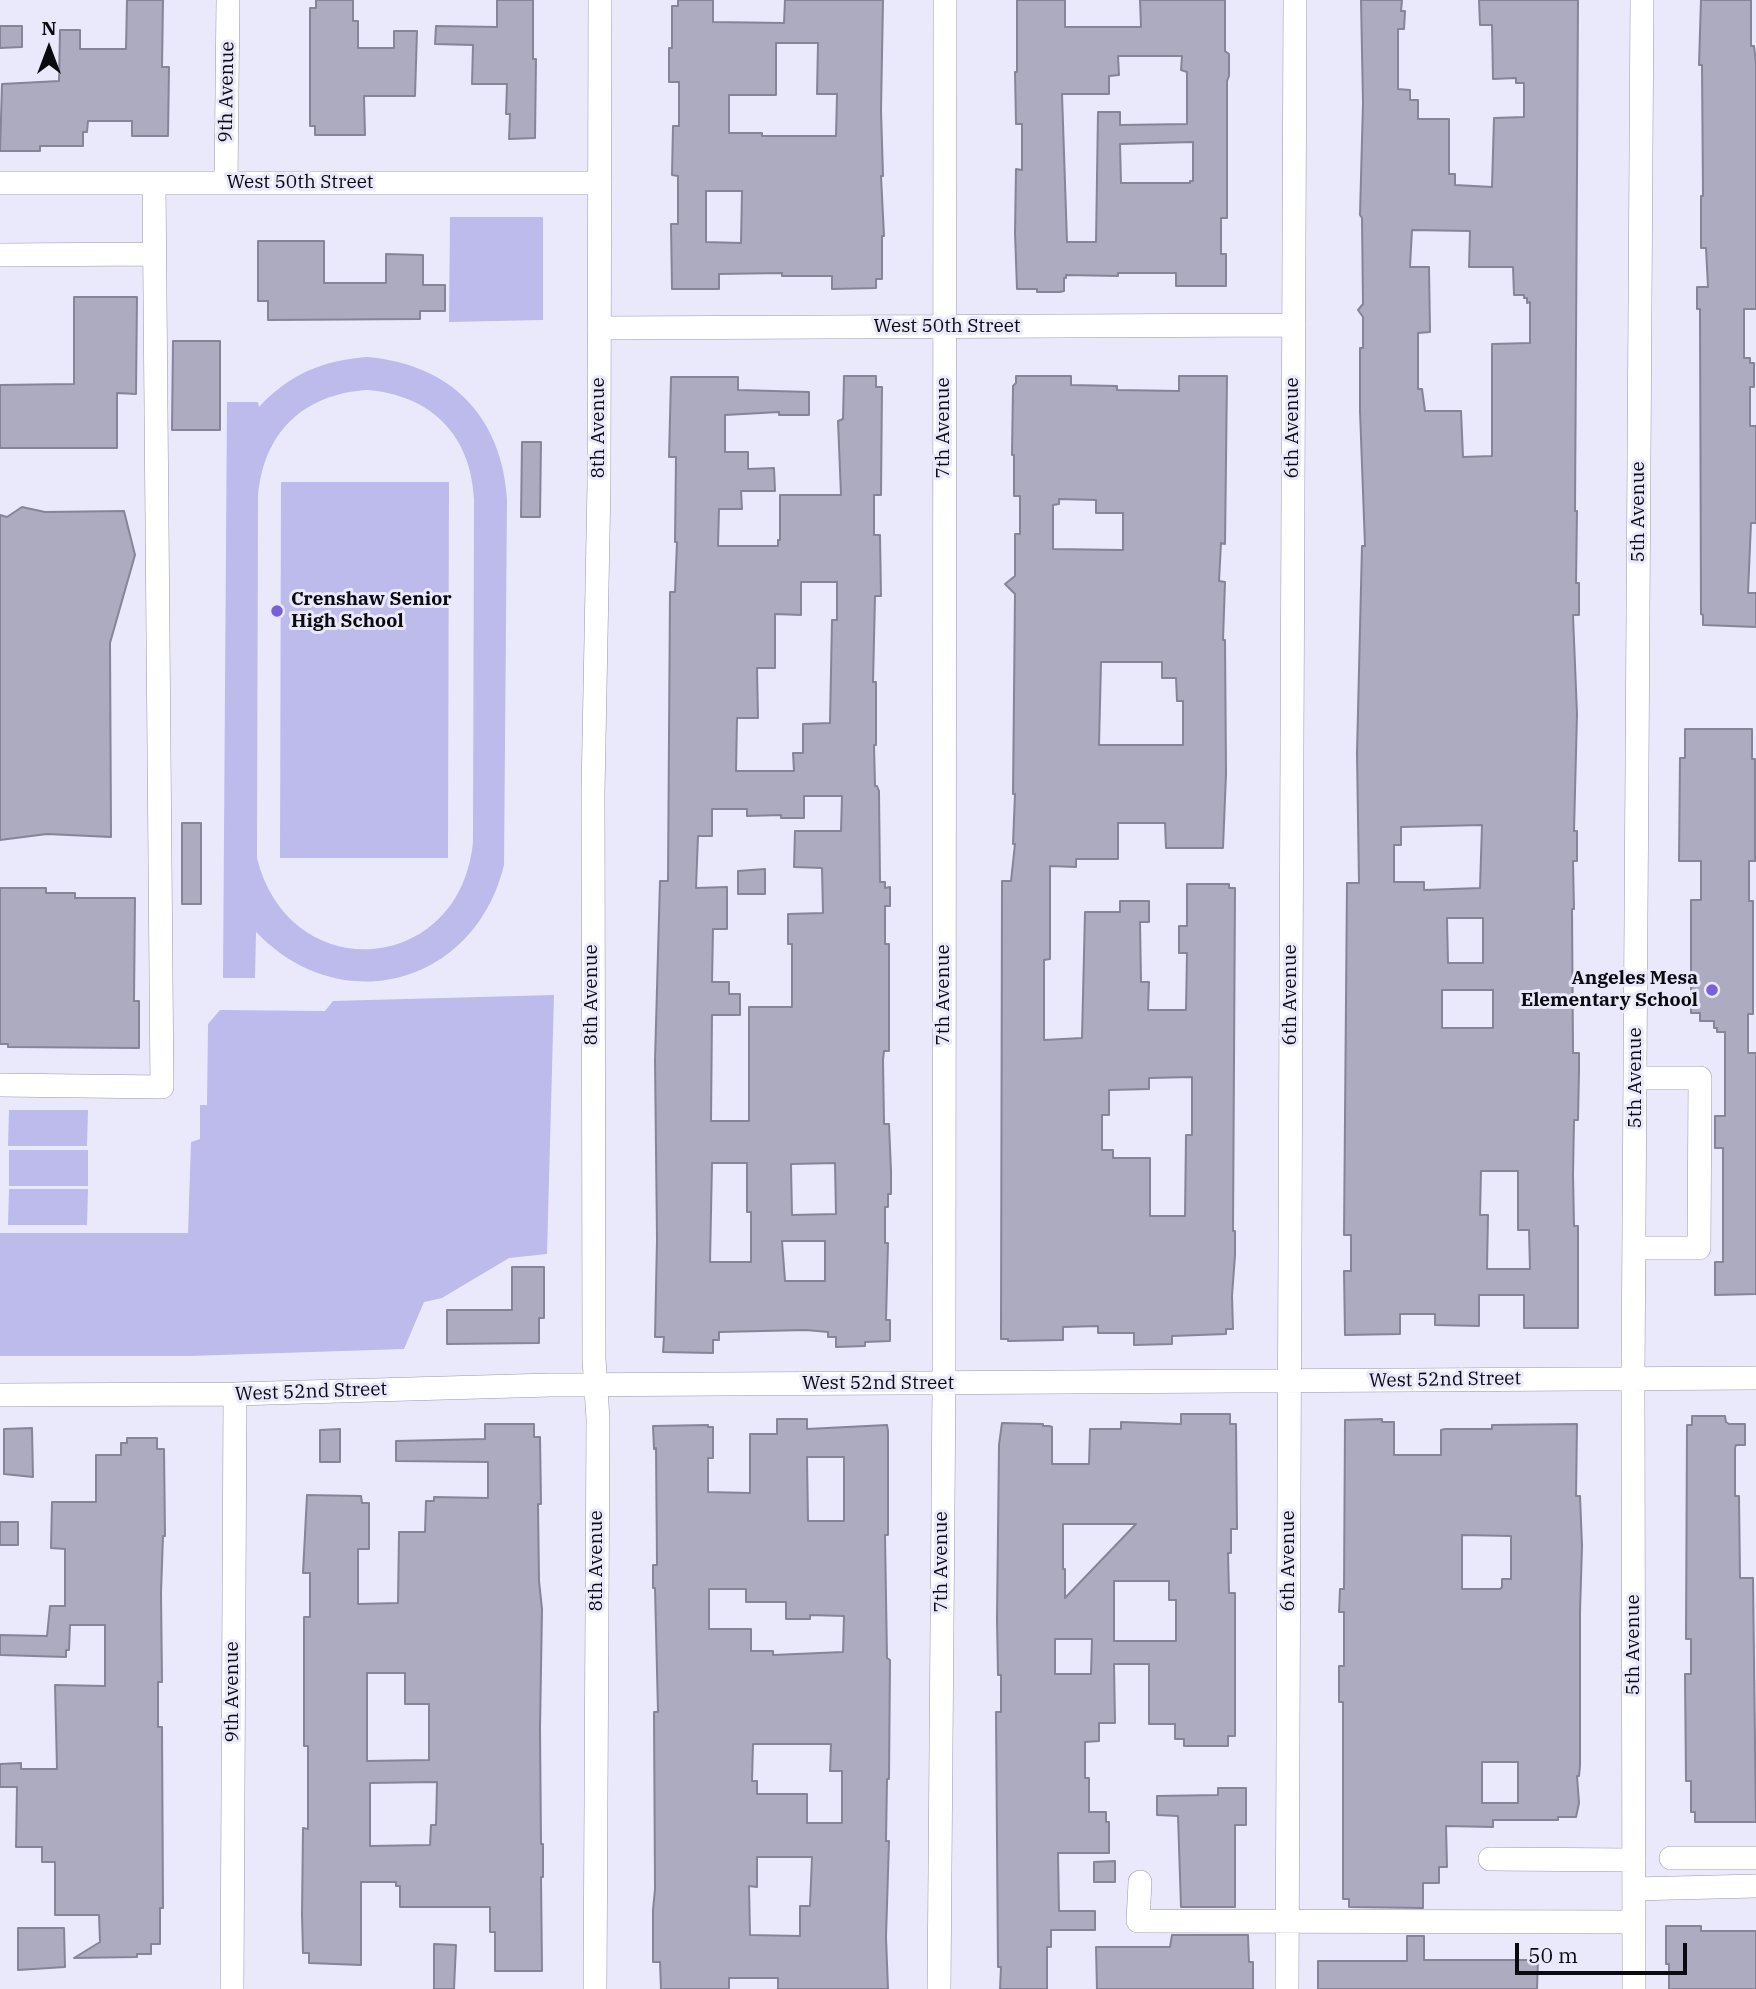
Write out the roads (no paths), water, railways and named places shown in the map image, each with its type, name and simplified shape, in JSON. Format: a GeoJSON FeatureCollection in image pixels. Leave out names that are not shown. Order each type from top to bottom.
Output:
{"type":"FeatureCollection","features":[{"type":"Feature","properties":{"kind":"street","name":"9th Avenue"},"geometry":{"type":"LineString","coordinates":[[226,183],[228,0]]}},
{"type":"Feature","properties":{"kind":"street","name":"8th Avenue"},"geometry":{"type":"LineString","coordinates":[[595,1989],[598,1419],[592,1099],[593,792],[599,484],[600,0]]}},
{"type":"Feature","properties":{"kind":"street","name":"7th Avenue"},"geometry":{"type":"LineString","coordinates":[[939,1989],[944,1384],[945,0]]}},
{"type":"Feature","properties":{"kind":"street","name":"6th Avenue"},"geometry":{"type":"LineString","coordinates":[[1287,1989],[1295,0]]}},
{"type":"Feature","properties":{"kind":"street","name":"5th Avenue"},"geometry":{"type":"LineString","coordinates":[[1634,1989],[1633,1378],[1642,0]]}},
{"type":"Feature","properties":{"kind":"street","name":"West 50th Street"},"geometry":{"type":"LineString","coordinates":[[0,183],[600,183]]}},
{"type":"Feature","properties":{"kind":"street"},"geometry":{"type":"LineString","coordinates":[[0,1085],[162,1087],[154,183]]}},
{"type":"Feature","properties":{"kind":"street"},"geometry":{"type":"LineString","coordinates":[[0,255],[154,254]]}},
{"type":"Feature","properties":{"kind":"street","name":"West 50th Street"},"geometry":{"type":"LineString","coordinates":[[599,328],[1294,325]]}},
{"type":"Feature","properties":{"kind":"street"},"geometry":{"type":"LineString","coordinates":[[1634,1248],[1699,1248],[1700,1078],[1635,1078]]}},
{"type":"Feature","properties":{"kind":"street","name":"West 52nd Street"},"geometry":{"type":"LineString","coordinates":[[0,1395],[235,1394],[596,1385],[1756,1378]]}},
{"type":"Feature","properties":{"kind":"street","name":"9th Avenue"},"geometry":{"type":"LineString","coordinates":[[232,1989],[235,1394]]}},
{"type":"Feature","properties":{"kind":"street"},"geometry":{"type":"LineString","coordinates":[[1671,1858],[1756,1858]]}},
{"type":"Feature","properties":{"kind":"street"},"geometry":{"type":"LineString","coordinates":[[1490,1859],[1634,1860]]}},
{"type":"Feature","properties":{"kind":"street"},"geometry":{"type":"LineString","coordinates":[[1140,1882],[1138,1921],[1634,1922]]}},
{"type":"Feature","properties":{"kind":"street"},"geometry":{"type":"LineString","coordinates":[[1634,1889],[1756,1886]]}},
{"type":"Feature","properties":{"kind":"place","name":"Crenshaw Senior High School"},"geometry":{"type":"Point","coordinates":[277,611]}},
{"type":"Feature","properties":{"kind":"place","name":"Angeles Mesa Elementary School"},"geometry":{"type":"Point","coordinates":[1712,990]}}]}
